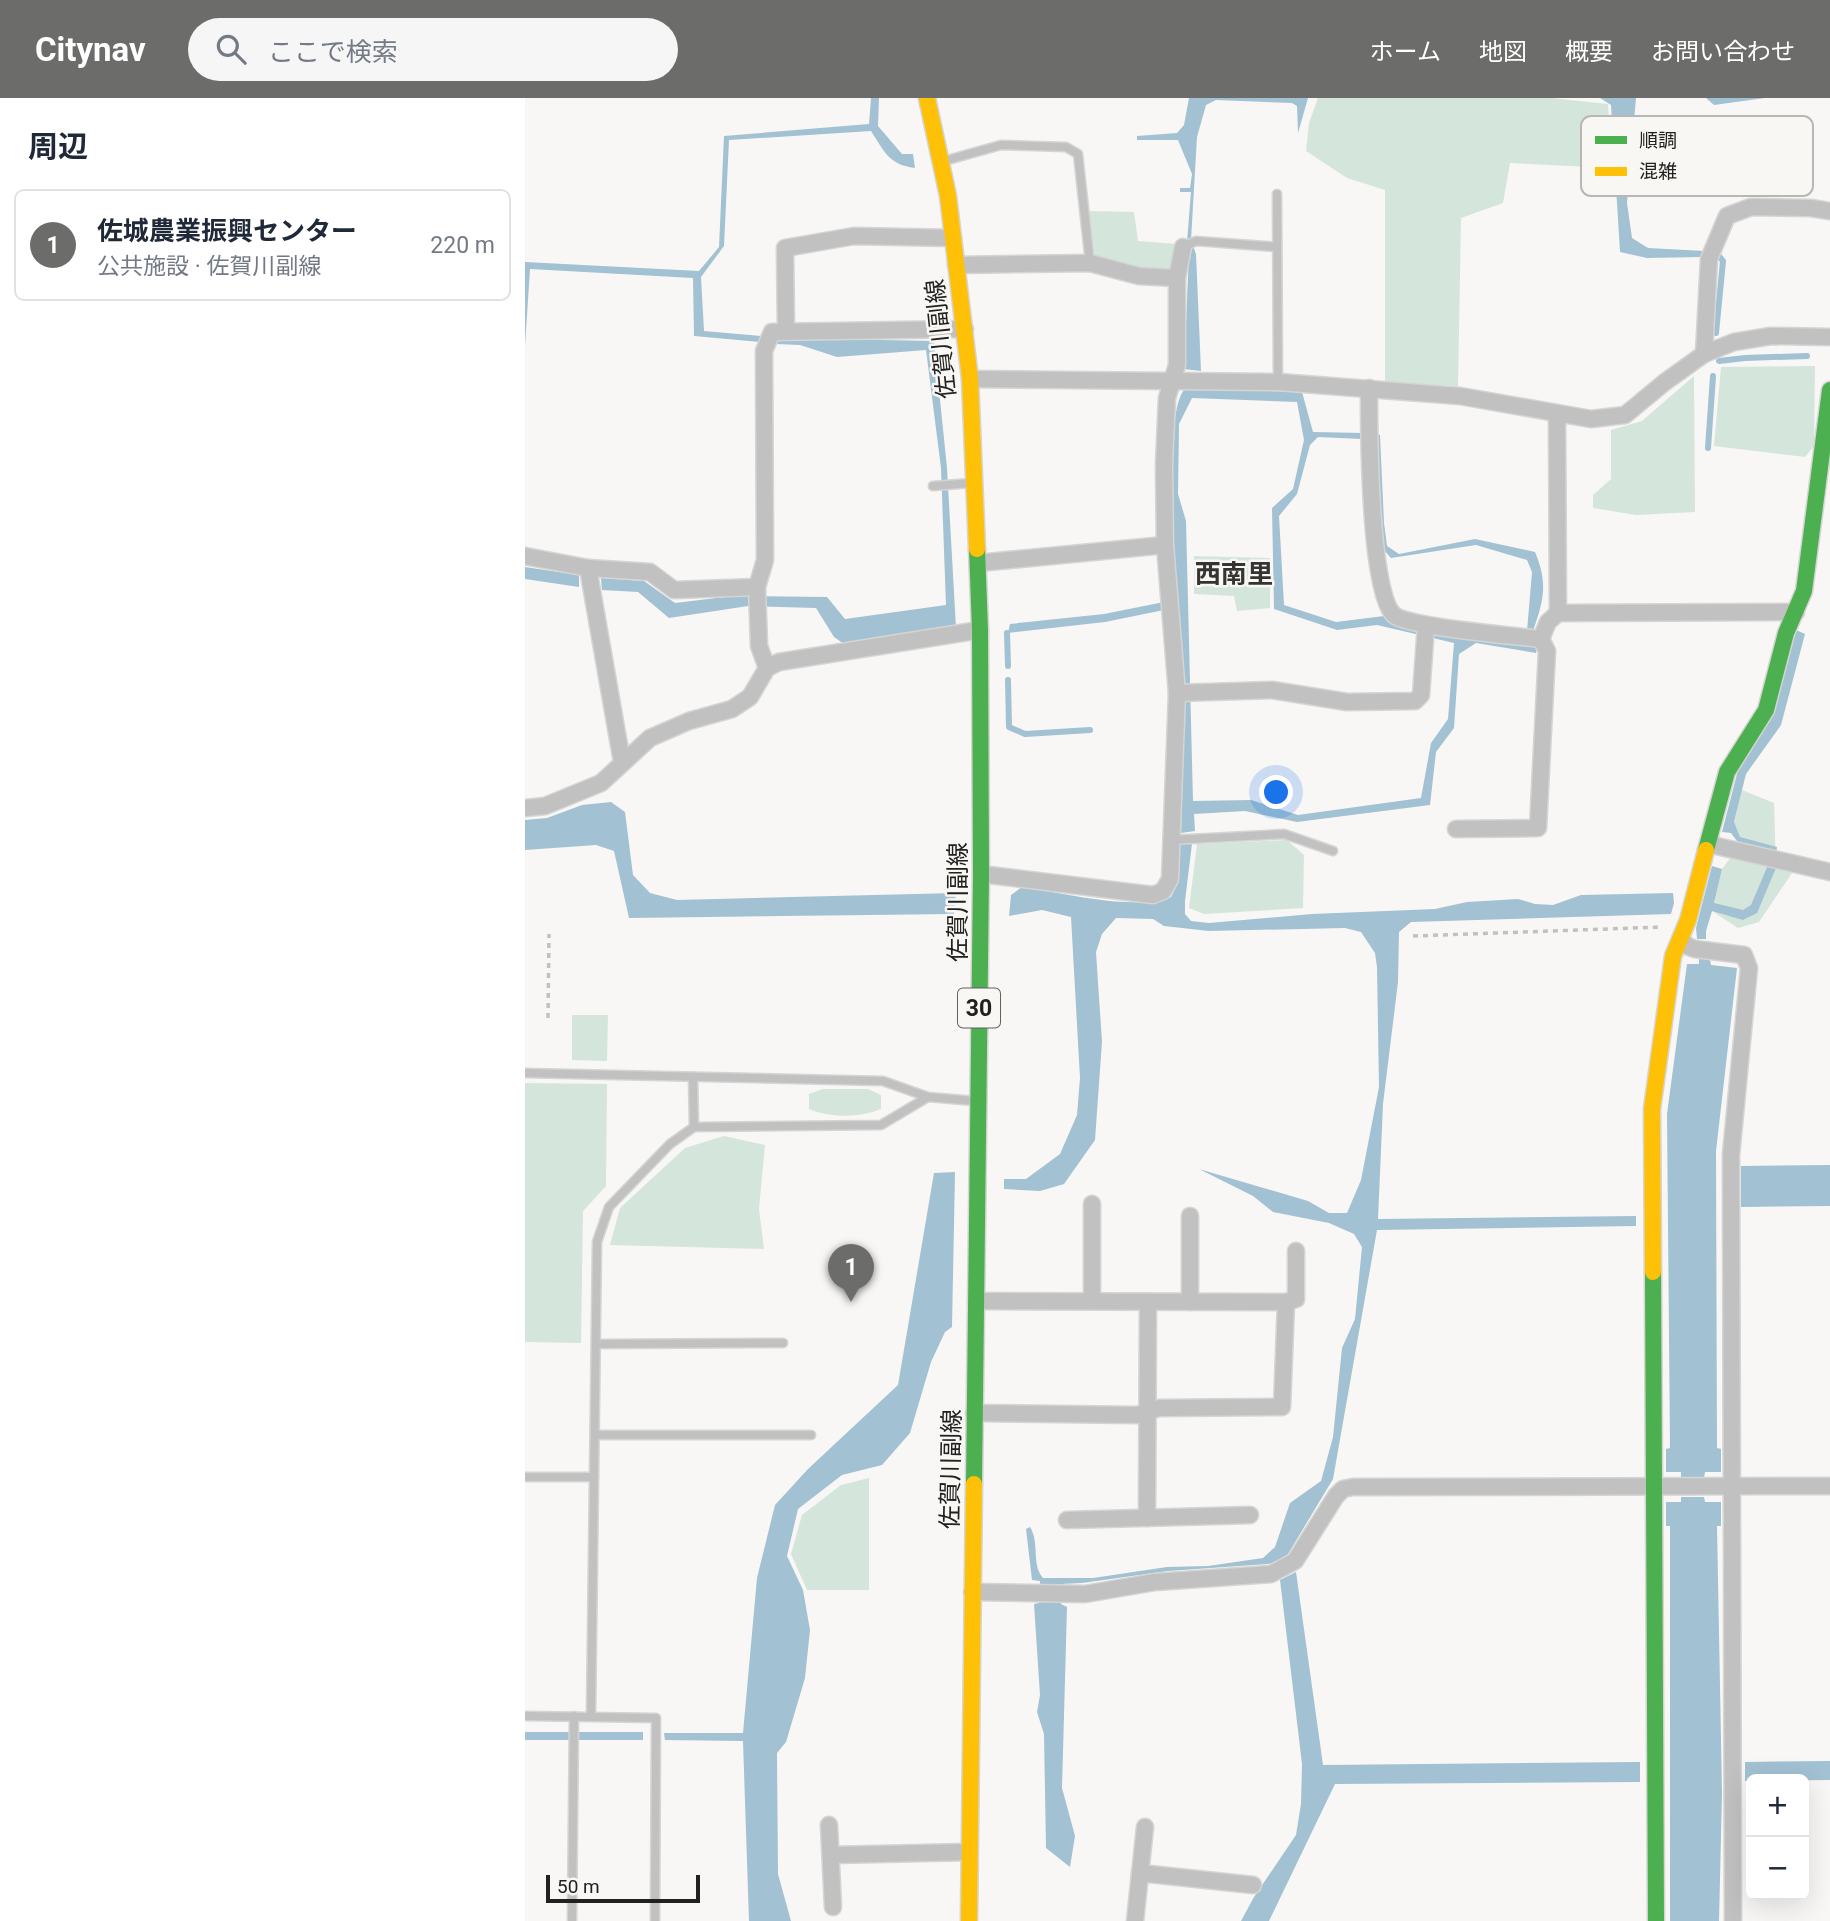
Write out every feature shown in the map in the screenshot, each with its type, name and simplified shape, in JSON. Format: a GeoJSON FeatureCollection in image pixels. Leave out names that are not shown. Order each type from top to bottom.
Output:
{"type":"FeatureCollection","features":[{"type":"Feature","properties":{"kind":"main road","name":"佐賀川副線"},"geometry":{"type":"LineString","coordinates":[[927,98],[953,238],[970,379],[980,630],[981,874],[969,1921]]}},
{"type":"Feature","properties":{"kind":"main road"},"geometry":{"type":"LineString","coordinates":[[1656,1921],[1653,1109],[1673,956],[1688,920],[1727,772],[1766,710],[1786,633],[1804,591],[1826,448],[1830,390]]}},
{"type":"Feature","properties":{"kind":"street"},"geometry":{"type":"LineString","coordinates":[[1704,354],[1709,259],[1727,216],[1751,207],[1830,211]]}},
{"type":"Feature","properties":{"kind":"street"},"geometry":{"type":"LineString","coordinates":[[786,331],[785,248],[854,236],[953,238]]}},
{"type":"Feature","properties":{"kind":"street"},"geometry":{"type":"LineString","coordinates":[[981,874],[1153,895],[1163,891],[1170,880],[1177,693],[1165,545],[1164,465],[1167,398],[1177,365],[1177,278],[1190,244]]}},
{"type":"Feature","properties":{"kind":"street"},"geometry":{"type":"LineString","coordinates":[[956,265],[1090,263],[1139,276],[1177,278]]}},
{"type":"Feature","properties":{"kind":"street"},"geometry":{"type":"LineString","coordinates":[[767,668],[759,646],[757,587],[765,560],[764,351],[772,332],[965,329]]}},
{"type":"Feature","properties":{"kind":"street"},"geometry":{"type":"LineString","coordinates":[[970,379],[1278,382],[1460,396],[1591,419],[1625,415],[1704,354],[1734,342],[1772,336],[1830,337]]}},
{"type":"Feature","properties":{"kind":"street"},"geometry":{"type":"LineString","coordinates":[[1369,388],[1374,540],[1387,607],[1396,617],[1426,631],[1542,639]]}},
{"type":"Feature","properties":{"kind":"street"},"geometry":{"type":"LineString","coordinates":[[1557,413],[1558,613]]}},
{"type":"Feature","properties":{"kind":"street"},"geometry":{"type":"LineString","coordinates":[[978,562],[1165,545]]}},
{"type":"Feature","properties":{"kind":"street"},"geometry":{"type":"LineString","coordinates":[[525,555],[589,568],[650,572],[674,590],[757,587]]}},
{"type":"Feature","properties":{"kind":"street"},"geometry":{"type":"LineString","coordinates":[[589,568],[622,762]]}},
{"type":"Feature","properties":{"kind":"street"},"geometry":{"type":"LineString","coordinates":[[1456,829],[1538,828],[1547,650],[1542,639],[1548,622],[1558,613],[1795,612]]}},
{"type":"Feature","properties":{"kind":"street"},"geometry":{"type":"LineString","coordinates":[[525,807],[545,806],[601,783],[650,738],[689,721],[732,709],[750,697],[767,668],[779,663],[980,630]]}},
{"type":"Feature","properties":{"kind":"street"},"geometry":{"type":"LineString","coordinates":[[1177,693],[1272,690],[1347,702],[1415,701],[1421,695],[1426,631]]}},
{"type":"Feature","properties":{"kind":"street"},"geometry":{"type":"LineString","coordinates":[[1708,844],[1830,872]]}},
{"type":"Feature","properties":{"kind":"street"},"geometry":{"type":"LineString","coordinates":[[1681,938],[1687,946],[1695,949],[1744,955],[1749,968],[1731,1155],[1733,1921]]}},
{"type":"Feature","properties":{"kind":"street"},"geometry":{"type":"LineString","coordinates":[[1092,1204],[1092,1301]]}},
{"type":"Feature","properties":{"kind":"street"},"geometry":{"type":"LineString","coordinates":[[1190,1302],[1191,1216]]}},
{"type":"Feature","properties":{"kind":"street"},"geometry":{"type":"LineString","coordinates":[[976,1301],[1286,1302],[1296,1299],[1296,1251]]}},
{"type":"Feature","properties":{"kind":"street"},"geometry":{"type":"LineString","coordinates":[[1147,1518],[1148,1302]]}},
{"type":"Feature","properties":{"kind":"street"},"geometry":{"type":"LineString","coordinates":[[974,1413],[1137,1415],[1159,1408],[1282,1407],[1286,1302]]}},
{"type":"Feature","properties":{"kind":"street"},"geometry":{"type":"LineString","coordinates":[[972,1592],[1085,1594],[1155,1582],[1271,1574],[1295,1561],[1336,1496],[1343,1489],[1353,1487],[1830,1486]]}},
{"type":"Feature","properties":{"kind":"street"},"geometry":{"type":"LineString","coordinates":[[1067,1520],[1250,1515]]}},
{"type":"Feature","properties":{"kind":"street"},"geometry":{"type":"LineString","coordinates":[[829,1825],[832,1907]]}},
{"type":"Feature","properties":{"kind":"street"},"geometry":{"type":"LineString","coordinates":[[1135,1921],[1145,1827]]}},
{"type":"Feature","properties":{"kind":"street"},"geometry":{"type":"LineString","coordinates":[[831,1855],[969,1852]]}},
{"type":"Feature","properties":{"kind":"street"},"geometry":{"type":"LineString","coordinates":[[1140,1874],[1253,1885]]}},
{"type":"Feature","properties":{"kind":"lane"},"geometry":{"type":"LineString","coordinates":[[941,162],[1001,145],[1066,146],[1078,154],[1090,263]]}},
{"type":"Feature","properties":{"kind":"lane"},"geometry":{"type":"LineString","coordinates":[[1277,194],[1278,382]]}},
{"type":"Feature","properties":{"kind":"lane"},"geometry":{"type":"LineString","coordinates":[[1190,244],[1277,247]]}},
{"type":"Feature","properties":{"kind":"lane"},"geometry":{"type":"LineString","coordinates":[[933,486],[974,483]]}},
{"type":"Feature","properties":{"kind":"lane"},"geometry":{"type":"LineString","coordinates":[[1171,840],[1284,834],[1333,851]]}},
{"type":"Feature","properties":{"kind":"lane"},"geometry":{"type":"LineString","coordinates":[[525,1073],[883,1082],[928,1097],[978,1101]]}},
{"type":"Feature","properties":{"kind":"lane"},"geometry":{"type":"LineString","coordinates":[[693,1077],[694,1126]]}},
{"type":"Feature","properties":{"kind":"lane"},"geometry":{"type":"LineString","coordinates":[[591,1716],[597,1242],[609,1207],[670,1144],[694,1126],[881,1125],[928,1097]]}},
{"type":"Feature","properties":{"kind":"lane"},"geometry":{"type":"LineString","coordinates":[[596,1343],[783,1343]]}},
{"type":"Feature","properties":{"kind":"lane"},"geometry":{"type":"LineString","coordinates":[[594,1435],[811,1435]]}},
{"type":"Feature","properties":{"kind":"lane"},"geometry":{"type":"LineString","coordinates":[[525,1477],[594,1477]]}},
{"type":"Feature","properties":{"kind":"lane"},"geometry":{"type":"LineString","coordinates":[[525,1716],[656,1717],[655,1921]]}},
{"type":"Feature","properties":{"kind":"lane"},"geometry":{"type":"LineString","coordinates":[[572,1921],[574,1716]]}},
{"type":"Feature","properties":{"kind":"path"},"geometry":{"type":"LineString","coordinates":[[1413,936],[1665,927],[1681,938]]}},
{"type":"Feature","properties":{"kind":"path"},"geometry":{"type":"LineString","coordinates":[[548,1018],[549,934]]}},
{"type":"Feature","properties":{"kind":"green space"},"geometry":{"type":"Polygon","coordinates":[[[1318,98],[1551,98],[1608,104],[1609,116],[1581,116],[1581,166],[1510,163],[1503,203],[1461,218],[1458,386],[1385,383],[1385,190],[1347,178],[1306,151],[1309,123],[1318,98]]]}},
{"type":"Feature","properties":{"kind":"green space"},"geometry":{"type":"Polygon","coordinates":[[[1089,211],[1134,212],[1138,241],[1177,244],[1174,270],[1141,270],[1095,257],[1089,211]]]}},
{"type":"Feature","properties":{"kind":"green space"},"geometry":{"type":"Polygon","coordinates":[[[1815,366],[1814,446],[1805,457],[1714,446],[1721,367],[1815,366]]]}},
{"type":"Feature","properties":{"kind":"green space"},"geometry":{"type":"Polygon","coordinates":[[[1694,376],[1695,512],[1636,515],[1593,508],[1593,495],[1611,479],[1611,430],[1642,421],[1694,376]]]}},
{"type":"Feature","properties":{"kind":"green space"},"geometry":{"type":"Polygon","coordinates":[[[1194,556],[1270,558],[1270,608],[1237,611],[1234,596],[1194,594],[1194,556]]]}},
{"type":"Feature","properties":{"kind":"green space"},"geometry":{"type":"Polygon","coordinates":[[[1742,790],[1774,803],[1776,868],[1792,873],[1759,922],[1738,928],[1712,911],[1722,869],[1740,845],[1740,837],[1734,823],[1742,790]]]}},
{"type":"Feature","properties":{"kind":"green space"},"geometry":{"type":"Polygon","coordinates":[[[1287,840],[1304,855],[1303,908],[1204,914],[1189,908],[1197,844],[1287,840]]]}},
{"type":"Feature","properties":{"kind":"green space"},"geometry":{"type":"Polygon","coordinates":[[[572,1015],[608,1015],[607,1061],[572,1060],[572,1015]]]}},
{"type":"Feature","properties":{"kind":"green space"},"geometry":{"type":"Polygon","coordinates":[[[525,1083],[607,1084],[606,1186],[583,1211],[581,1343],[525,1342],[525,1083]]]}},
{"type":"Feature","properties":{"kind":"green space"},"geometry":{"type":"Polygon","coordinates":[[[823,1089],[868,1089],[881,1095],[881,1109],[845,1116],[809,1109],[809,1094],[823,1089]]]}},
{"type":"Feature","properties":{"kind":"green space"},"geometry":{"type":"Polygon","coordinates":[[[724,1136],[765,1145],[759,1209],[764,1249],[610,1245],[620,1208],[685,1148],[724,1136]]]}},
{"type":"Feature","properties":{"kind":"green space"},"geometry":{"type":"Polygon","coordinates":[[[869,1478],[869,1590],[807,1590],[791,1554],[802,1515],[841,1485],[869,1478]]]}},
{"type":"Feature","properties":{"kind":"water"},"geometry":{"type":"Polygon","coordinates":[[[871,98],[879,98],[878,126],[902,154],[913,154],[915,168],[893,160],[871,131],[729,140],[724,246],[701,277],[704,331],[761,336],[760,342],[694,336],[693,278],[530,269],[525,346],[525,262],[699,271],[719,247],[724,136],[869,124],[871,98]]]}},
{"type":"Feature","properties":{"kind":"water"},"geometry":{"type":"Polygon","coordinates":[[[1189,98],[1308,98],[1298,133],[1297,106],[1292,103],[1216,100],[1206,105],[1197,137],[1191,240],[1196,254],[1201,371],[1184,369],[1191,192],[1180,192],[1180,188],[1190,188],[1192,174],[1178,140],[1137,140],[1137,136],[1177,133],[1184,125],[1189,98]]]}},
{"type":"Feature","properties":{"kind":"water"},"geometry":{"type":"Polygon","coordinates":[[[1600,98],[1636,98],[1634,116],[1612,116],[1611,105],[1600,98]]]}},
{"type":"Feature","properties":{"kind":"water"},"geometry":{"type":"Polygon","coordinates":[[[1706,98],[1765,98],[1714,105],[1706,98]]]}},
{"type":"Feature","properties":{"kind":"water"},"geometry":{"type":"Polygon","coordinates":[[[1617,196],[1628,196],[1632,238],[1648,248],[1704,251],[1703,257],[1647,258],[1620,252],[1617,196]]]}},
{"type":"Feature","properties":{"kind":"water"},"geometry":{"type":"Polygon","coordinates":[[[778,338],[934,341],[947,468],[956,628],[847,646],[834,637],[816,608],[748,606],[669,618],[638,592],[602,590],[601,578],[644,581],[675,603],[733,596],[827,597],[845,619],[946,605],[941,468],[926,350],[837,357],[800,345],[776,344],[778,338]]]}},
{"type":"Feature","properties":{"kind":"water"},"geometry":{"type":"Polygon","coordinates":[[[1186,388],[1302,392],[1313,432],[1362,433],[1362,439],[1318,437],[1310,445],[1297,494],[1279,516],[1284,605],[1336,622],[1384,616],[1420,631],[1537,646],[1536,653],[1476,643],[1459,654],[1454,728],[1436,752],[1430,805],[1297,822],[1245,811],[1194,814],[1195,831],[1181,833],[1184,702],[1172,479],[1173,437],[1178,405],[1186,388]],[[1192,398],[1179,424],[1178,494],[1186,521],[1193,801],[1251,800],[1298,815],[1421,798],[1431,743],[1448,719],[1454,643],[1377,625],[1337,630],[1274,609],[1272,508],[1293,489],[1304,440],[1297,402],[1192,398]]]}},
{"type":"Feature","properties":{"kind":"water"},"geometry":{"type":"Polygon","coordinates":[[[1375,434],[1380,435],[1387,546],[1399,554],[1475,539],[1535,552],[1542,573],[1543,592],[1533,631],[1527,631],[1532,572],[1527,560],[1476,545],[1391,558],[1383,549],[1379,527],[1375,434]]]}},
{"type":"Feature","properties":{"kind":"water"},"geometry":{"type":"Polygon","coordinates":[[[525,567],[579,575],[579,587],[525,579],[525,567]]]}},
{"type":"Feature","properties":{"kind":"water"},"geometry":{"type":"Polygon","coordinates":[[[1164,602],[1164,610],[1105,622],[1008,633],[1010,624],[1104,614],[1164,602]]]}},
{"type":"Feature","properties":{"kind":"water"},"geometry":{"type":"Polygon","coordinates":[[[1796,630],[1805,634],[1781,725],[1746,774],[1734,822],[1740,837],[1777,847],[1776,855],[1740,845],[1731,833],[1722,832],[1738,770],[1796,630]]]}},
{"type":"Feature","properties":{"kind":"water"},"geometry":{"type":"Polygon","coordinates":[[[611,802],[625,812],[633,875],[650,893],[677,900],[956,893],[954,914],[629,918],[614,851],[596,845],[525,850],[525,820],[547,818],[582,805],[611,802]]]}},
{"type":"Feature","properties":{"kind":"water"},"geometry":{"type":"Polygon","coordinates":[[[1180,842],[1192,844],[1185,901],[1185,914],[1191,921],[1209,923],[1312,914],[1435,909],[1467,902],[1518,899],[1553,905],[1581,895],[1673,893],[1674,903],[1671,914],[1411,922],[1399,932],[1398,982],[1383,1104],[1378,1219],[1636,1216],[1636,1226],[1377,1230],[1333,1479],[1288,1554],[1280,1561],[1268,1564],[1168,1571],[1061,1584],[1061,1604],[1067,1607],[1062,1788],[1075,1836],[1070,1867],[1046,1848],[1044,1734],[1037,1712],[1040,1695],[1034,1604],[1039,1603],[1040,1581],[1032,1580],[1026,1529],[1030,1527],[1033,1533],[1037,1566],[1043,1578],[1093,1578],[1167,1567],[1208,1566],[1263,1558],[1275,1547],[1290,1503],[1321,1481],[1333,1437],[1342,1348],[1355,1319],[1362,1247],[1354,1234],[1329,1223],[1273,1212],[1253,1196],[1199,1169],[1308,1201],[1329,1213],[1347,1213],[1361,1180],[1379,1087],[1377,967],[1375,953],[1361,932],[1345,928],[1209,931],[1164,926],[1153,919],[1116,918],[1102,934],[1096,952],[1102,1042],[1095,1140],[1064,1184],[1040,1191],[1004,1189],[1004,1179],[1026,1179],[1060,1154],[1077,1115],[1080,1078],[1071,917],[1042,910],[1009,916],[1011,895],[1022,887],[1117,902],[1155,901],[1171,897],[1179,881],[1180,842]]]}},
{"type":"Feature","properties":{"kind":"water"},"geometry":{"type":"Polygon","coordinates":[[[1768,865],[1776,868],[1757,913],[1743,920],[1712,911],[1706,939],[1697,939],[1696,928],[1712,866],[1722,869],[1714,903],[1743,910],[1751,905],[1768,865]]]}},
{"type":"Feature","properties":{"kind":"water"},"geometry":{"type":"Polygon","coordinates":[[[1706,958],[1711,965],[1737,968],[1716,1151],[1717,1448],[1721,1449],[1721,1472],[1705,1472],[1704,1478],[1681,1478],[1681,1472],[1666,1472],[1666,1449],[1670,1448],[1667,1114],[1687,964],[1699,964],[1699,959],[1706,958]]]}},
{"type":"Feature","properties":{"kind":"water"},"geometry":{"type":"Polygon","coordinates":[[[1830,1165],[1830,1206],[1741,1207],[1741,1166],[1830,1165]]]}},
{"type":"Feature","properties":{"kind":"water"},"geometry":{"type":"Polygon","coordinates":[[[955,1172],[952,1327],[945,1332],[931,1362],[910,1433],[882,1465],[842,1475],[798,1509],[787,1556],[803,1590],[810,1630],[805,1678],[786,1742],[777,1753],[778,1874],[791,1921],[749,1921],[743,1741],[665,1740],[664,1733],[743,1733],[757,1578],[775,1505],[808,1469],[898,1385],[934,1173],[955,1172]]]}},
{"type":"Feature","properties":{"kind":"water"},"geometry":{"type":"Polygon","coordinates":[[[1681,1497],[1704,1497],[1705,1502],[1721,1502],[1721,1526],[1717,1526],[1722,1793],[1719,1921],[1670,1921],[1670,1526],[1666,1526],[1666,1502],[1681,1502],[1681,1497]]]}},
{"type":"Feature","properties":{"kind":"water"},"geometry":{"type":"Polygon","coordinates":[[[1296,1572],[1323,1765],[1640,1762],[1640,1782],[1335,1784],[1269,1921],[1241,1921],[1296,1835],[1301,1804],[1302,1764],[1280,1580],[1296,1572]]]}},
{"type":"Feature","properties":{"kind":"water"},"geometry":{"type":"Polygon","coordinates":[[[525,1732],[643,1732],[643,1740],[525,1740],[525,1732]]]}},
{"type":"Feature","properties":{"kind":"water"},"geometry":{"type":"Polygon","coordinates":[[[1830,1761],[1830,1780],[1809,1780],[1809,1774],[1746,1774],[1745,1781],[1745,1762],[1830,1761]]]}},
{"type":"Feature","properties":{"kind":"waterway"},"geometry":{"type":"LineString","coordinates":[[1716,333],[1723,261],[1719,256]]}},
{"type":"Feature","properties":{"kind":"waterway"},"geometry":{"type":"LineString","coordinates":[[1719,361],[1807,356]]}},
{"type":"Feature","properties":{"kind":"waterway"},"geometry":{"type":"LineString","coordinates":[[1708,448],[1713,376]]}},
{"type":"Feature","properties":{"kind":"waterway"},"geometry":{"type":"LineString","coordinates":[[1007,633],[1008,666]]}},
{"type":"Feature","properties":{"kind":"waterway"},"geometry":{"type":"LineString","coordinates":[[1008,680],[1009,727],[1025,734],[1090,730]]}},
{"type":"Feature","properties":{"kind":"traffic: fast"},"geometry":{"type":"LineString","coordinates":[[1706,850],[1727,772],[1766,710],[1786,633],[1804,591],[1830,390]]}},
{"type":"Feature","properties":{"kind":"traffic: fast"},"geometry":{"type":"LineString","coordinates":[[974,1484],[981,874],[977,549]]}},
{"type":"Feature","properties":{"kind":"traffic: fast"},"geometry":{"type":"LineString","coordinates":[[1653,1272],[1656,1921]]}},
{"type":"Feature","properties":{"kind":"traffic: slow"},"geometry":{"type":"LineString","coordinates":[[927,98],[948,196],[970,379],[977,549]]}},
{"type":"Feature","properties":{"kind":"traffic: slow"},"geometry":{"type":"LineString","coordinates":[[1653,1272],[1652,1109],[1673,956],[1688,920],[1706,850]]}},
{"type":"Feature","properties":{"kind":"traffic: slow"},"geometry":{"type":"LineString","coordinates":[[969,1921],[974,1484]]}},
{"type":"Feature","properties":{"kind":"place","name":"佐城農業振興センター"},"geometry":{"type":"Point","coordinates":[851,1302]}},
{"type":"Feature","properties":{"kind":"district","name":"西南里"},"geometry":{"type":"Point","coordinates":[1234,574]}}]}
